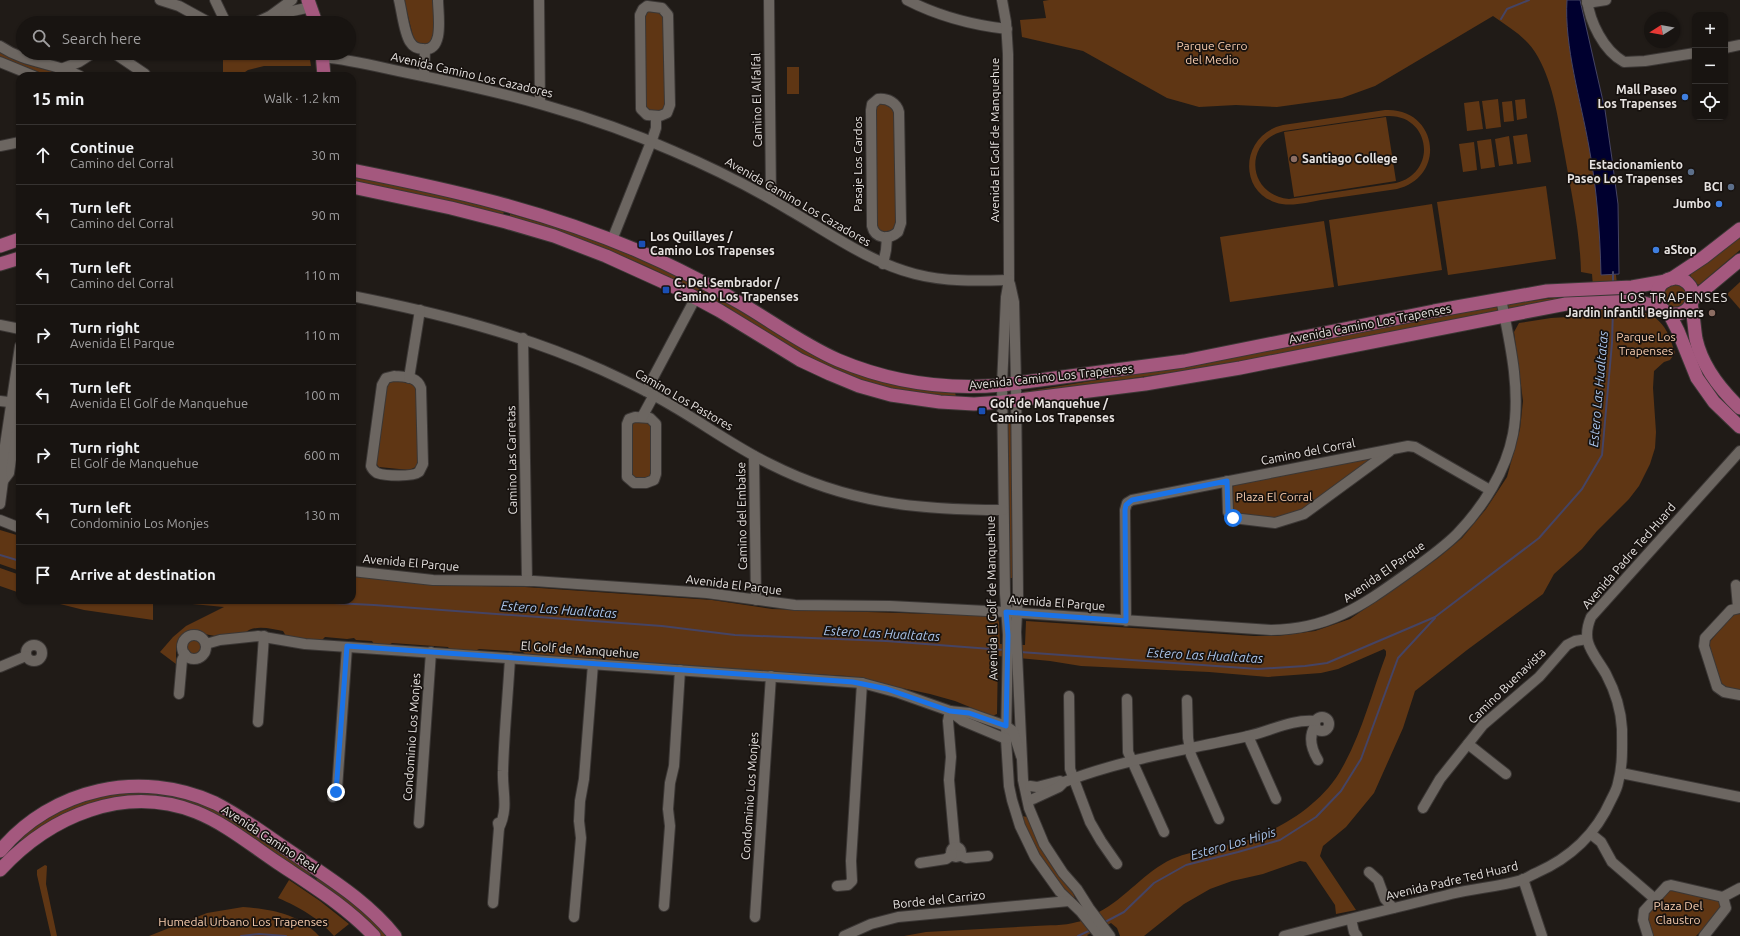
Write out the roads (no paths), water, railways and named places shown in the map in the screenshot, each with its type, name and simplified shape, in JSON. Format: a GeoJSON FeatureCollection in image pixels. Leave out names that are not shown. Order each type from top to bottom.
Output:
{"type":"FeatureCollection","features":[{"type":"Feature","properties":{"kind":"main road"},"geometry":{"type":"LineString","coordinates":[[309,4],[313,16]]}},
{"type":"Feature","properties":{"kind":"main road"},"geometry":{"type":"LineString","coordinates":[[323,60],[324,72]]}},
{"type":"Feature","properties":{"kind":"main road","name":"Avenida Camino Los Trapenses"},"geometry":{"type":"LineString","coordinates":[[356,171],[453,190],[562,221],[612,240],[663,262],[706,284],[808,345],[838,360],[868,371],[925,384],[957,387],[1002,385],[1184,361],[1434,311],[1547,291],[1643,301],[1665,310]]}},
{"type":"Feature","properties":{"kind":"main road","name":"Avenida Camino Los Trapenses"},"geometry":{"type":"LineString","coordinates":[[356,188],[451,208],[554,236],[606,256],[696,297],[800,360],[844,380],[891,395],[924,401],[956,404],[1002,402],[1145,384],[1240,368],[1557,305],[1586,296],[1668,280],[1704,257],[1740,229]]}},
{"type":"Feature","properties":{"kind":"main road"},"geometry":{"type":"LineString","coordinates":[[506,222],[507,213],[516,207]]}},
{"type":"Feature","properties":{"kind":"main road"},"geometry":{"type":"LineString","coordinates":[[0,246],[16,240]]}},
{"type":"Feature","properties":{"kind":"main road"},"geometry":{"type":"LineString","coordinates":[[0,264],[16,259]]}},
{"type":"Feature","properties":{"kind":"main road"},"geometry":{"type":"LineString","coordinates":[[1665,310],[1676,314],[1683,312],[1692,302],[1740,260]]}},
{"type":"Feature","properties":{"kind":"main road"},"geometry":{"type":"LineString","coordinates":[[1740,407],[1715,381],[1703,359],[1696,340],[1692,292],[1689,285],[1678,279],[1668,280],[1660,286],[1657,293],[1658,301],[1678,331],[1697,378],[1714,402],[1740,427]]}},
{"type":"Feature","properties":{"kind":"main road"},"geometry":{"type":"LineString","coordinates":[[956,404],[960,395],[957,387]]}},
{"type":"Feature","properties":{"kind":"main road","name":"Avenida Camino Real"},"geometry":{"type":"LineString","coordinates":[[0,851],[35,819],[50,810],[87,793],[131,786],[157,787],[187,792],[216,804],[237,816],[315,869],[358,899],[376,915],[395,936]]}},
{"type":"Feature","properties":{"kind":"main road","name":"Avenida Camino Real"},"geometry":{"type":"LineString","coordinates":[[0,870],[22,848],[55,825],[94,808],[125,802],[159,803],[187,809],[214,821],[346,910],[374,936]]}},
{"type":"Feature","properties":{"kind":"main road"},"geometry":{"type":"LineString","coordinates":[[16,835],[16,842],[22,848]]}},
{"type":"Feature","properties":{"kind":"main road"},"geometry":{"type":"LineString","coordinates":[[306,882],[313,878],[315,869]]}},
{"type":"Feature","properties":{"kind":"street"},"geometry":{"type":"LineString","coordinates":[[164,0],[197,16]]}},
{"type":"Feature","properties":{"kind":"street"},"geometry":{"type":"LineString","coordinates":[[215,0],[223,16]]}},
{"type":"Feature","properties":{"kind":"street"},"geometry":{"type":"LineString","coordinates":[[270,16],[292,0]]}},
{"type":"Feature","properties":{"kind":"street"},"geometry":{"type":"LineString","coordinates":[[399,0],[409,41],[416,48],[425,50],[433,47],[438,42],[438,0]]}},
{"type":"Feature","properties":{"kind":"street"},"geometry":{"type":"LineString","coordinates":[[539,0],[540,103]]}},
{"type":"Feature","properties":{"kind":"street","name":"Camino El Alfalfal"},"geometry":{"type":"LineString","coordinates":[[769,0],[771,199]]}},
{"type":"Feature","properties":{"kind":"street"},"geometry":{"type":"LineString","coordinates":[[906,0],[929,10],[962,21],[1007,29]]}},
{"type":"Feature","properties":{"kind":"street","name":"Avenida El Golf de Manquehue"},"geometry":{"type":"LineString","coordinates":[[1002,0],[1007,29],[1009,280],[1006,296],[1002,385],[1003,510],[1006,612],[1012,635]]}},
{"type":"Feature","properties":{"kind":"street"},"geometry":{"type":"LineString","coordinates":[[1606,0],[1587,2],[1591,18],[1600,36],[1618,58],[1624,62],[1645,61],[1692,53]]}},
{"type":"Feature","properties":{"kind":"street"},"geometry":{"type":"LineString","coordinates":[[270,16],[309,4]]}},
{"type":"Feature","properties":{"kind":"street"},"geometry":{"type":"LineString","coordinates":[[647,6],[662,8],[667,12],[668,17],[669,108],[665,114],[656,116],[645,114],[641,107],[640,15],[641,10],[647,6]]}},
{"type":"Feature","properties":{"kind":"street"},"geometry":{"type":"LineString","coordinates":[[0,46],[16,54]]}},
{"type":"Feature","properties":{"kind":"street"},"geometry":{"type":"LineString","coordinates":[[1728,48],[1739,46]]}},
{"type":"Feature","properties":{"kind":"street"},"geometry":{"type":"LineString","coordinates":[[424,76],[425,50]]}},
{"type":"Feature","properties":{"kind":"street"},"geometry":{"type":"LineString","coordinates":[[28,60],[61,68],[70,72]]}},
{"type":"Feature","properties":{"kind":"street"},"geometry":{"type":"LineString","coordinates":[[61,68],[82,60]]}},
{"type":"Feature","properties":{"kind":"street"},"geometry":{"type":"LineString","coordinates":[[124,60],[142,72]]}},
{"type":"Feature","properties":{"kind":"street","name":"Avenida Camino Los Cazadores"},"geometry":{"type":"LineString","coordinates":[[347,60],[490,90],[540,103],[601,123],[651,142],[711,168],[771,199],[861,253],[883,264],[916,275],[947,280],[1009,280]]}},
{"type":"Feature","properties":{"kind":"street"},"geometry":{"type":"LineString","coordinates":[[0,62],[23,72]]}},
{"type":"Feature","properties":{"kind":"street"},"geometry":{"type":"LineString","coordinates":[[79,62],[82,72]]}},
{"type":"Feature","properties":{"kind":"street","name":"Pasaje Los Cardos"},"geometry":{"type":"LineString","coordinates":[[881,99],[892,102],[898,107],[899,112],[901,223],[898,232],[887,237],[878,236],[873,231],[872,226],[871,110],[874,102],[881,99]]}},
{"type":"Feature","properties":{"kind":"street"},"geometry":{"type":"LineString","coordinates":[[612,240],[656,128],[656,116]]}},
{"type":"Feature","properties":{"kind":"street"},"geometry":{"type":"LineString","coordinates":[[0,146],[16,143]]}},
{"type":"Feature","properties":{"kind":"street"},"geometry":{"type":"LineString","coordinates":[[883,264],[887,237]]}},
{"type":"Feature","properties":{"kind":"street","name":"Avenida El Golf de Manquehue"},"geometry":{"type":"LineString","coordinates":[[1009,280],[1014,302],[1018,595],[1017,613],[1012,635],[1012,668],[1006,695],[1007,772],[1012,800],[1020,826],[1030,848],[1054,884],[1069,901],[1085,910],[1110,936]]}},
{"type":"Feature","properties":{"kind":"street","name":"Camino Los Pastores"},"geometry":{"type":"LineString","coordinates":[[356,297],[420,310],[476,324],[523,338],[590,365],[650,393],[754,456],[782,470],[816,484],[870,499],[929,508],[1003,510]]}},
{"type":"Feature","properties":{"kind":"street"},"geometry":{"type":"LineString","coordinates":[[642,417],[650,393],[696,297]]}},
{"type":"Feature","properties":{"kind":"street","name":"Avenida El Parque"},"geometry":{"type":"LineString","coordinates":[[356,571],[433,580],[527,581],[707,593],[809,606],[890,606],[1006,612],[1271,630],[1301,628],[1333,620],[1367,602],[1444,546],[1471,518],[1490,490],[1507,456],[1513,434],[1515,408],[1515,381],[1501,299]]}},
{"type":"Feature","properties":{"kind":"street"},"geometry":{"type":"LineString","coordinates":[[409,378],[420,310]]}},
{"type":"Feature","properties":{"kind":"street"},"geometry":{"type":"LineString","coordinates":[[0,326],[16,328]]}},
{"type":"Feature","properties":{"kind":"street","name":"Camino Las Carretas"},"geometry":{"type":"LineString","coordinates":[[523,338],[527,581]]}},
{"type":"Feature","properties":{"kind":"street"},"geometry":{"type":"LineString","coordinates":[[391,376],[409,378],[417,381],[421,388],[422,467],[419,472],[413,475],[377,473],[372,469],[370,463],[383,382],[386,378],[391,376]]}},
{"type":"Feature","properties":{"kind":"street"},"geometry":{"type":"LineString","coordinates":[[0,401],[16,402]]}},
{"type":"Feature","properties":{"kind":"street"},"geometry":{"type":"LineString","coordinates":[[0,504],[2,477],[12,448],[16,411]]}},
{"type":"Feature","properties":{"kind":"street"},"geometry":{"type":"LineString","coordinates":[[642,417],[652,419],[656,424],[656,474],[652,482],[636,484],[630,481],[628,477],[627,424],[631,418],[642,417]]}},
{"type":"Feature","properties":{"kind":"street","name":"Camino del Corral"},"geometry":{"type":"LineString","coordinates":[[1126,621],[1125,510],[1126,505],[1134,500],[1394,448],[1413,446],[1490,490]]}},
{"type":"Feature","properties":{"kind":"street"},"geometry":{"type":"LineString","coordinates":[[1227,481],[1228,512],[1233,518],[1278,522],[1307,512],[1394,448]]}},
{"type":"Feature","properties":{"kind":"street","name":"Avenida Padre Ted Huard"},"geometry":{"type":"LineString","coordinates":[[1284,936],[1468,889],[1499,886],[1523,879],[1552,866],[1564,858],[1591,834],[1604,816],[1618,785],[1623,757],[1621,716],[1606,674],[1593,656],[1587,639],[1587,626],[1591,617],[1740,451]]}},
{"type":"Feature","properties":{"kind":"street","name":"Camino del Embalse"},"geometry":{"type":"LineString","coordinates":[[754,456],[756,600]]}},
{"type":"Feature","properties":{"kind":"street"},"geometry":{"type":"LineString","coordinates":[[0,520],[16,526]]}},
{"type":"Feature","properties":{"kind":"street"},"geometry":{"type":"LineString","coordinates":[[1736,585],[1739,608],[1731,610],[1705,638],[1704,646],[1717,686],[1724,692],[1740,695]]}},
{"type":"Feature","properties":{"kind":"street"},"geometry":{"type":"LineString","coordinates":[[191,636],[200,637],[206,644],[205,651],[200,657],[191,658],[185,654],[183,648],[184,642],[191,636]]}},
{"type":"Feature","properties":{"kind":"street"},"geometry":{"type":"LineString","coordinates":[[258,722],[264,636]]}},
{"type":"Feature","properties":{"kind":"street","name":"El Golf de Manquehue"},"geometry":{"type":"LineString","coordinates":[[206,644],[225,639],[264,636],[295,642],[862,683],[893,691],[950,711],[969,713],[1006,726]]}},
{"type":"Feature","properties":{"kind":"street","name":"Camino Buenavista"},"geometry":{"type":"LineString","coordinates":[[1423,808],[1440,779],[1483,725],[1526,689],[1567,644],[1587,639]]}},
{"type":"Feature","properties":{"kind":"street"},"geometry":{"type":"LineString","coordinates":[[333,797],[337,789],[347,646]]}},
{"type":"Feature","properties":{"kind":"street","name":"Condominio Los Monjes"},"geometry":{"type":"LineString","coordinates":[[418,823],[431,652]]}},
{"type":"Feature","properties":{"kind":"street"},"geometry":{"type":"LineString","coordinates":[[179,694],[182,660],[185,654]]}},
{"type":"Feature","properties":{"kind":"street"},"geometry":{"type":"LineString","coordinates":[[0,666],[26,656]]}},
{"type":"Feature","properties":{"kind":"street"},"geometry":{"type":"LineString","coordinates":[[493,903],[500,828],[504,816],[505,796],[503,781],[510,658]]}},
{"type":"Feature","properties":{"kind":"street"},"geometry":{"type":"LineString","coordinates":[[574,917],[580,838],[580,801],[584,779],[593,664]]}},
{"type":"Feature","properties":{"kind":"street","name":"Avenida El Golf de Manquehue"},"geometry":{"type":"LineString","coordinates":[[1012,668],[1019,690],[1021,756],[1031,803],[1044,844],[1063,873],[1077,889],[1085,910],[1100,936]]}},
{"type":"Feature","properties":{"kind":"street"},"geometry":{"type":"LineString","coordinates":[[664,906],[670,826],[674,814],[676,786],[674,766],[680,670]]}},
{"type":"Feature","properties":{"kind":"street","name":"Condominio Los Monjes"},"geometry":{"type":"LineString","coordinates":[[755,917],[772,676]]}},
{"type":"Feature","properties":{"kind":"street"},"geometry":{"type":"LineString","coordinates":[[837,886],[848,885],[852,882],[850,861],[862,683]]}},
{"type":"Feature","properties":{"kind":"street"},"geometry":{"type":"LineString","coordinates":[[1069,696],[1069,762],[1090,822],[1100,841],[1117,864]]}},
{"type":"Feature","properties":{"kind":"street"},"geometry":{"type":"LineString","coordinates":[[1126,699],[1128,749],[1164,832]]}},
{"type":"Feature","properties":{"kind":"street"},"geometry":{"type":"LineString","coordinates":[[1187,700],[1189,747],[1219,819]]}},
{"type":"Feature","properties":{"kind":"street"},"geometry":{"type":"LineString","coordinates":[[950,711],[948,721],[950,758],[949,786],[956,852]]}},
{"type":"Feature","properties":{"kind":"street","name":"El Golf de Manquehue"},"geometry":{"type":"LineString","coordinates":[[950,711],[963,721],[1006,739]]}},
{"type":"Feature","properties":{"kind":"street"},"geometry":{"type":"LineString","coordinates":[[1012,800],[1021,808],[1026,809],[1031,803],[1057,788],[1064,782],[1074,778],[1132,761],[1189,747],[1248,736],[1294,722],[1315,723],[1311,733],[1311,742],[1318,760]]}},
{"type":"Feature","properties":{"kind":"street"},"geometry":{"type":"LineString","coordinates":[[1006,726],[1013,731],[1021,756]]}},
{"type":"Feature","properties":{"kind":"street"},"geometry":{"type":"LineString","coordinates":[[1248,736],[1276,799]]}},
{"type":"Feature","properties":{"kind":"street"},"geometry":{"type":"LineString","coordinates":[[1468,744],[1506,774]]}},
{"type":"Feature","properties":{"kind":"street"},"geometry":{"type":"LineString","coordinates":[[1621,773],[1740,797]]}},
{"type":"Feature","properties":{"kind":"street"},"geometry":{"type":"LineString","coordinates":[[1026,783],[1037,787],[1056,781],[1064,782]]}},
{"type":"Feature","properties":{"kind":"street"},"geometry":{"type":"LineString","coordinates":[[1591,834],[1601,842],[1612,862],[1655,899]]}},
{"type":"Feature","properties":{"kind":"street"},"geometry":{"type":"LineString","coordinates":[[956,852],[966,858],[988,856]]}},
{"type":"Feature","properties":{"kind":"street"},"geometry":{"type":"LineString","coordinates":[[920,863],[946,859],[956,852]]}},
{"type":"Feature","properties":{"kind":"street"},"geometry":{"type":"LineString","coordinates":[[1369,872],[1378,880],[1388,910]]}},
{"type":"Feature","properties":{"kind":"street"},"geometry":{"type":"LineString","coordinates":[[1523,879],[1542,936]]}},
{"type":"Feature","properties":{"kind":"street"},"geometry":{"type":"LineString","coordinates":[[1040,903],[1049,896],[1054,884]]}},
{"type":"Feature","properties":{"kind":"street"},"geometry":{"type":"LineString","coordinates":[[1648,936],[1642,917],[1644,911],[1667,886],[1671,885],[1724,897],[1740,888]]}},
{"type":"Feature","properties":{"kind":"street"},"geometry":{"type":"LineString","coordinates":[[1704,936],[1726,908],[1724,897]]}},
{"type":"Feature","properties":{"kind":"street","name":"Borde del Carrizo"},"geometry":{"type":"LineString","coordinates":[[844,936],[871,924],[898,917],[1069,901]]}},
{"type":"Feature","properties":{"kind":"street"},"geometry":{"type":"LineString","coordinates":[[1351,919],[1357,936]]}},
{"type":"Feature","properties":{"kind":"waterway"},"geometry":{"type":"LineString","coordinates":[[1501,19],[1507,9],[1529,0]]}},
{"type":"Feature","properties":{"kind":"waterway","name":"Estero Las Hualtatas"},"geometry":{"type":"LineString","coordinates":[[1613,272],[1613,283]]}},
{"type":"Feature","properties":{"kind":"waterway","name":"Estero Las Hualtatas"},"geometry":{"type":"LineString","coordinates":[[1020,652],[1258,669],[1305,666],[1327,663],[1435,617],[1539,538],[1582,489],[1602,455],[1612,343],[1613,308]]}},
{"type":"Feature","properties":{"kind":"waterway","name":"Estero Las Hualtatas"},"geometry":{"type":"LineString","coordinates":[[0,555],[16,560]]}},
{"type":"Feature","properties":{"kind":"waterway","name":"Estero Las Hualtatas"},"geometry":{"type":"LineString","coordinates":[[354,604],[662,626],[735,635],[886,641],[1004,650]]}},
{"type":"Feature","properties":{"kind":"waterway","name":"Estero Los Hipis"},"geometry":{"type":"LineString","coordinates":[[1105,922],[1124,912],[1154,883],[1186,865],[1280,840],[1316,817],[1341,791],[1361,759],[1398,658],[1435,618]]}},
{"type":"Feature","properties":{"kind":"waterway","name":"Estero Los Hipis"},"geometry":{"type":"LineString","coordinates":[[1078,936],[1091,930]]}},
{"type":"Feature","properties":{"kind":"waterway","name":"Estero Los Hipis"},"geometry":{"type":"LineString","coordinates":[[241,936],[259,934],[286,936]]}},
{"type":"Feature","properties":{"kind":"place","name":"Mall Paseo Los Trapenses"},"geometry":{"type":"Point","coordinates":[1685,97]}},
{"type":"Feature","properties":{"kind":"place","name":"Santiago College"},"geometry":{"type":"Point","coordinates":[1294,159]}},
{"type":"Feature","properties":{"kind":"place","name":"Estacionamiento Paseo Los Trapenses"},"geometry":{"type":"Point","coordinates":[1691,172]}},
{"type":"Feature","properties":{"kind":"place","name":"BCI"},"geometry":{"type":"Point","coordinates":[1731,187]}},
{"type":"Feature","properties":{"kind":"place","name":"Jumbo"},"geometry":{"type":"Point","coordinates":[1719,204]}},
{"type":"Feature","properties":{"kind":"place","name":"Los Quillayes / Camino Los Trapenses"},"geometry":{"type":"Point","coordinates":[642,244]}},
{"type":"Feature","properties":{"kind":"place","name":"aStop"},"geometry":{"type":"Point","coordinates":[1656,250]}},
{"type":"Feature","properties":{"kind":"place","name":"C. Del Sembrador / Camino Los Trapenses"},"geometry":{"type":"Point","coordinates":[666,290]}},
{"type":"Feature","properties":{"kind":"place","name":"Jardin infantil Beginners"},"geometry":{"type":"Point","coordinates":[1712,313]}},
{"type":"Feature","properties":{"kind":"place","name":"Golf de Manquehue / Camino Los Trapenses"},"geometry":{"type":"Point","coordinates":[982,411]}},
{"type":"Feature","properties":{"kind":"district","name":"LOS TRAPENSES"},"geometry":{"type":"Point","coordinates":[1674,297]}},
{"type":"Feature","properties":{"kind":"park label","name":"Parque Cerro del Medio"},"geometry":{"type":"Point","coordinates":[1212,53]}},
{"type":"Feature","properties":{"kind":"park label","name":"Parque Los Trapenses"},"geometry":{"type":"Point","coordinates":[1646,344]}},
{"type":"Feature","properties":{"kind":"park label","name":"Plaza El Corral"},"geometry":{"type":"Point","coordinates":[1274,497]}},
{"type":"Feature","properties":{"kind":"park label","name":"Plaza Del Claustro"},"geometry":{"type":"Point","coordinates":[1678,913]}},
{"type":"Feature","properties":{"kind":"park label","name":"Humedal Urbano Los Trapenses"},"geometry":{"type":"Point","coordinates":[243,922]}}]}
